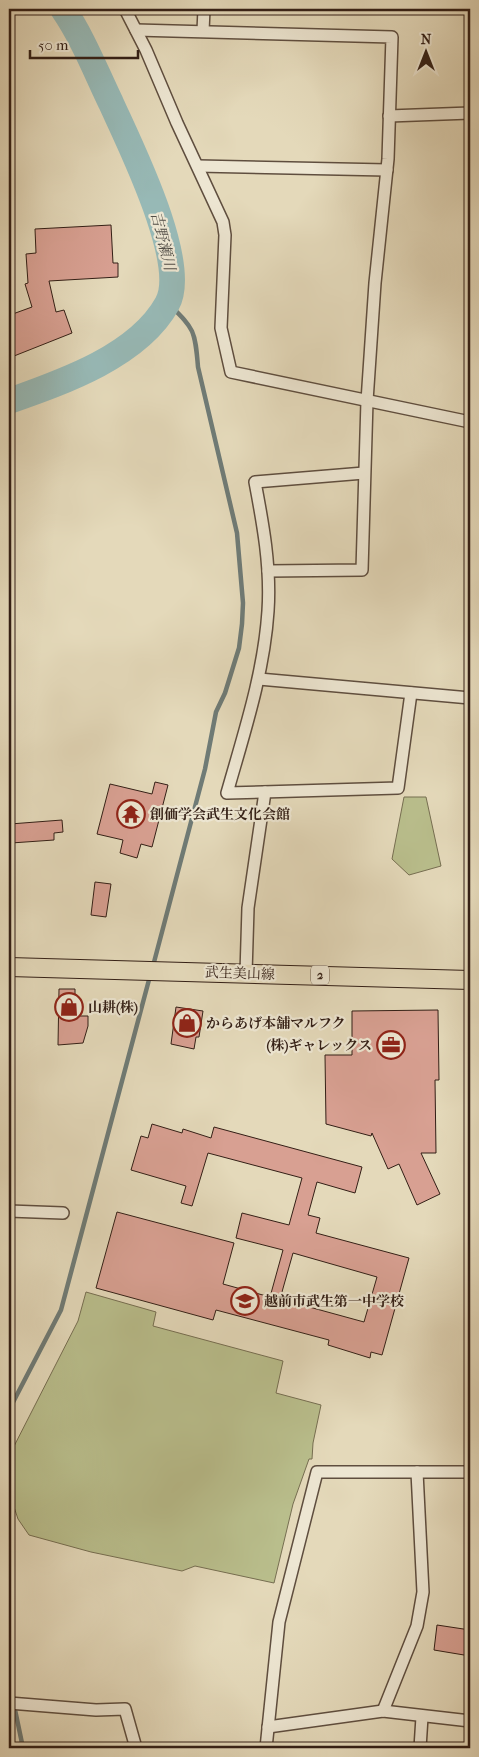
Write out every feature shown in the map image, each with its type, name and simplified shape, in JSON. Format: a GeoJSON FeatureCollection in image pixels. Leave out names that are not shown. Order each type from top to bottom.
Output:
{"type":"FeatureCollection","features":[{"type":"Feature","properties":{"kind":"main road","name":"武生美山線"},"geometry":{"type":"LineString","coordinates":[[9,967],[170,970],[470,980]]}},
{"type":"Feature","properties":{"kind":"street"},"geometry":{"type":"LineString","coordinates":[[125,9],[220,214],[225,230],[221,328],[231,372],[470,422]]}},
{"type":"Feature","properties":{"kind":"street"},"geometry":{"type":"LineString","coordinates":[[203,31],[204,9]]}},
{"type":"Feature","properties":{"kind":"street"},"geometry":{"type":"LineString","coordinates":[[136,30],[392,37],[387,170],[375,283],[367,401],[362,570],[268,571]]}},
{"type":"Feature","properties":{"kind":"street"},"geometry":{"type":"LineString","coordinates":[[389,116],[470,113]]}},
{"type":"Feature","properties":{"kind":"street"},"geometry":{"type":"LineString","coordinates":[[198,166],[387,170]]}},
{"type":"Feature","properties":{"kind":"street"},"geometry":{"type":"LineString","coordinates":[[364,473],[255,482],[266,540],[268,610],[259,679],[227,793],[398,788],[411,693]]}},
{"type":"Feature","properties":{"kind":"street"},"geometry":{"type":"LineString","coordinates":[[259,679],[470,698]]}},
{"type":"Feature","properties":{"kind":"street"},"geometry":{"type":"LineString","coordinates":[[246,973],[248,908],[265,792]]}},
{"type":"Feature","properties":{"kind":"street"},"geometry":{"type":"LineString","coordinates":[[9,1211],[63,1213]]}},
{"type":"Feature","properties":{"kind":"street"},"geometry":{"type":"LineString","coordinates":[[266,1748],[279,1622],[303,1517],[317,1472],[470,1472]]}},
{"type":"Feature","properties":{"kind":"street"},"geometry":{"type":"LineString","coordinates":[[383,1711],[417,1626],[423,1592],[417,1472]]}},
{"type":"Feature","properties":{"kind":"street"},"geometry":{"type":"LineString","coordinates":[[9,1703],[96,1710],[125,1709],[136,1748]]}},
{"type":"Feature","properties":{"kind":"street"},"geometry":{"type":"LineString","coordinates":[[268,1727],[383,1711],[422,1717],[470,1721]]}},
{"type":"Feature","properties":{"kind":"street"},"geometry":{"type":"LineString","coordinates":[[420,1748],[422,1717]]}},
{"type":"Feature","properties":{"kind":"green space"},"geometry":{"type":"Polygon","coordinates":[[[404,797],[426,797],[441,866],[409,875],[392,859],[404,797]]]}},
{"type":"Feature","properties":{"kind":"green space"},"geometry":{"type":"Polygon","coordinates":[[[86,1292],[156,1312],[153,1326],[283,1361],[276,1393],[321,1405],[313,1443],[312,1459],[309,1459],[293,1504],[274,1583],[195,1566],[182,1571],[91,1552],[29,1535],[18,1519],[9,1492],[9,1456],[78,1321],[86,1292]]]}},
{"type":"Feature","properties":{"kind":"building"},"geometry":{"type":"Polygon","coordinates":[[[111,225],[113,263],[118,263],[118,277],[49,281],[56,312],[64,310],[72,333],[9,358],[9,325],[12,324],[10,315],[32,307],[25,284],[28,283],[26,254],[36,253],[35,229],[111,225]]]}},
{"type":"Feature","properties":{"kind":"building"},"geometry":{"type":"Polygon","coordinates":[[[155,782],[168,785],[152,847],[141,844],[137,858],[120,853],[123,840],[97,834],[110,784],[152,794],[155,782]]]}},
{"type":"Feature","properties":{"kind":"building"},"geometry":{"type":"Polygon","coordinates":[[[62,820],[63,832],[54,833],[54,840],[11,843],[10,824],[62,820]]]}},
{"type":"Feature","properties":{"kind":"building"},"geometry":{"type":"Polygon","coordinates":[[[95,882],[111,884],[106,917],[91,915],[95,882]]]}},
{"type":"Feature","properties":{"kind":"building"},"geometry":{"type":"Polygon","coordinates":[[[59,989],[75,989],[75,995],[77,995],[77,1016],[88,1016],[88,1026],[83,1043],[58,1045],[59,989]]]}},
{"type":"Feature","properties":{"kind":"building"},"geometry":{"type":"Polygon","coordinates":[[[176,1007],[203,1011],[199,1037],[196,1037],[194,1049],[171,1044],[176,1007]]]}},
{"type":"Feature","properties":{"kind":"building"},"geometry":{"type":"Polygon","coordinates":[[[438,1010],[439,1080],[435,1080],[436,1153],[421,1153],[440,1194],[417,1205],[399,1164],[388,1169],[372,1133],[371,1136],[326,1124],[325,1055],[352,1055],[352,1011],[438,1010]]]}},
{"type":"Feature","properties":{"kind":"building","name":"越前市武生第一中学校"},"geometry":{"type":"Polygon","coordinates":[[[152,1124],[182,1133],[183,1129],[211,1138],[214,1127],[362,1167],[355,1193],[317,1182],[308,1215],[320,1218],[316,1233],[409,1258],[382,1355],[371,1352],[370,1358],[328,1345],[329,1340],[216,1310],[213,1320],[96,1288],[117,1212],[234,1243],[223,1284],[270,1297],[283,1250],[236,1238],[242,1213],[289,1225],[302,1178],[208,1153],[192,1206],[181,1203],[186,1186],[131,1170],[141,1136],[148,1138],[152,1124]],[[293,1253],[280,1299],[364,1322],[377,1277],[293,1253]]]}},
{"type":"Feature","properties":{"kind":"building"},"geometry":{"type":"Polygon","coordinates":[[[437,1625],[470,1630],[470,1656],[434,1650],[437,1625]]]}},
{"type":"Feature","properties":{"kind":"waterway","name":"吉野瀬川"},"geometry":{"type":"LineString","coordinates":[[9,401],[75,376],[119,353],[154,322],[167,304],[172,286],[170,261],[164,233],[143,174],[89,55],[63,9]]}},
{"type":"Feature","properties":{"kind":"waterway"},"geometry":{"type":"LineString","coordinates":[[153,966],[205,769],[216,712],[225,693],[239,648],[243,603],[237,533],[198,367],[196,345],[192,330],[168,303]]}},
{"type":"Feature","properties":{"kind":"waterway"},"geometry":{"type":"LineString","coordinates":[[9,1410],[61,1310],[150,976]]}},
{"type":"Feature","properties":{"kind":"waterway"},"geometry":{"type":"LineString","coordinates":[[9,1681],[23,1748]]}},
{"type":"Feature","properties":{"kind":"place","name":"創価学会武生文化会館"},"geometry":{"type":"Point","coordinates":[131,814]}},
{"type":"Feature","properties":{"kind":"place","name":"山耕(株)"},"geometry":{"type":"Point","coordinates":[69,1007]}},
{"type":"Feature","properties":{"kind":"place","name":"からあげ本舗マルフク"},"geometry":{"type":"Point","coordinates":[187,1023]}},
{"type":"Feature","properties":{"kind":"place","name":"(株)ギャレックス"},"geometry":{"type":"Point","coordinates":[391,1045]}},
{"type":"Feature","properties":{"kind":"place","name":"越前市武生第一中学校"},"geometry":{"type":"Point","coordinates":[245,1301]}}]}
